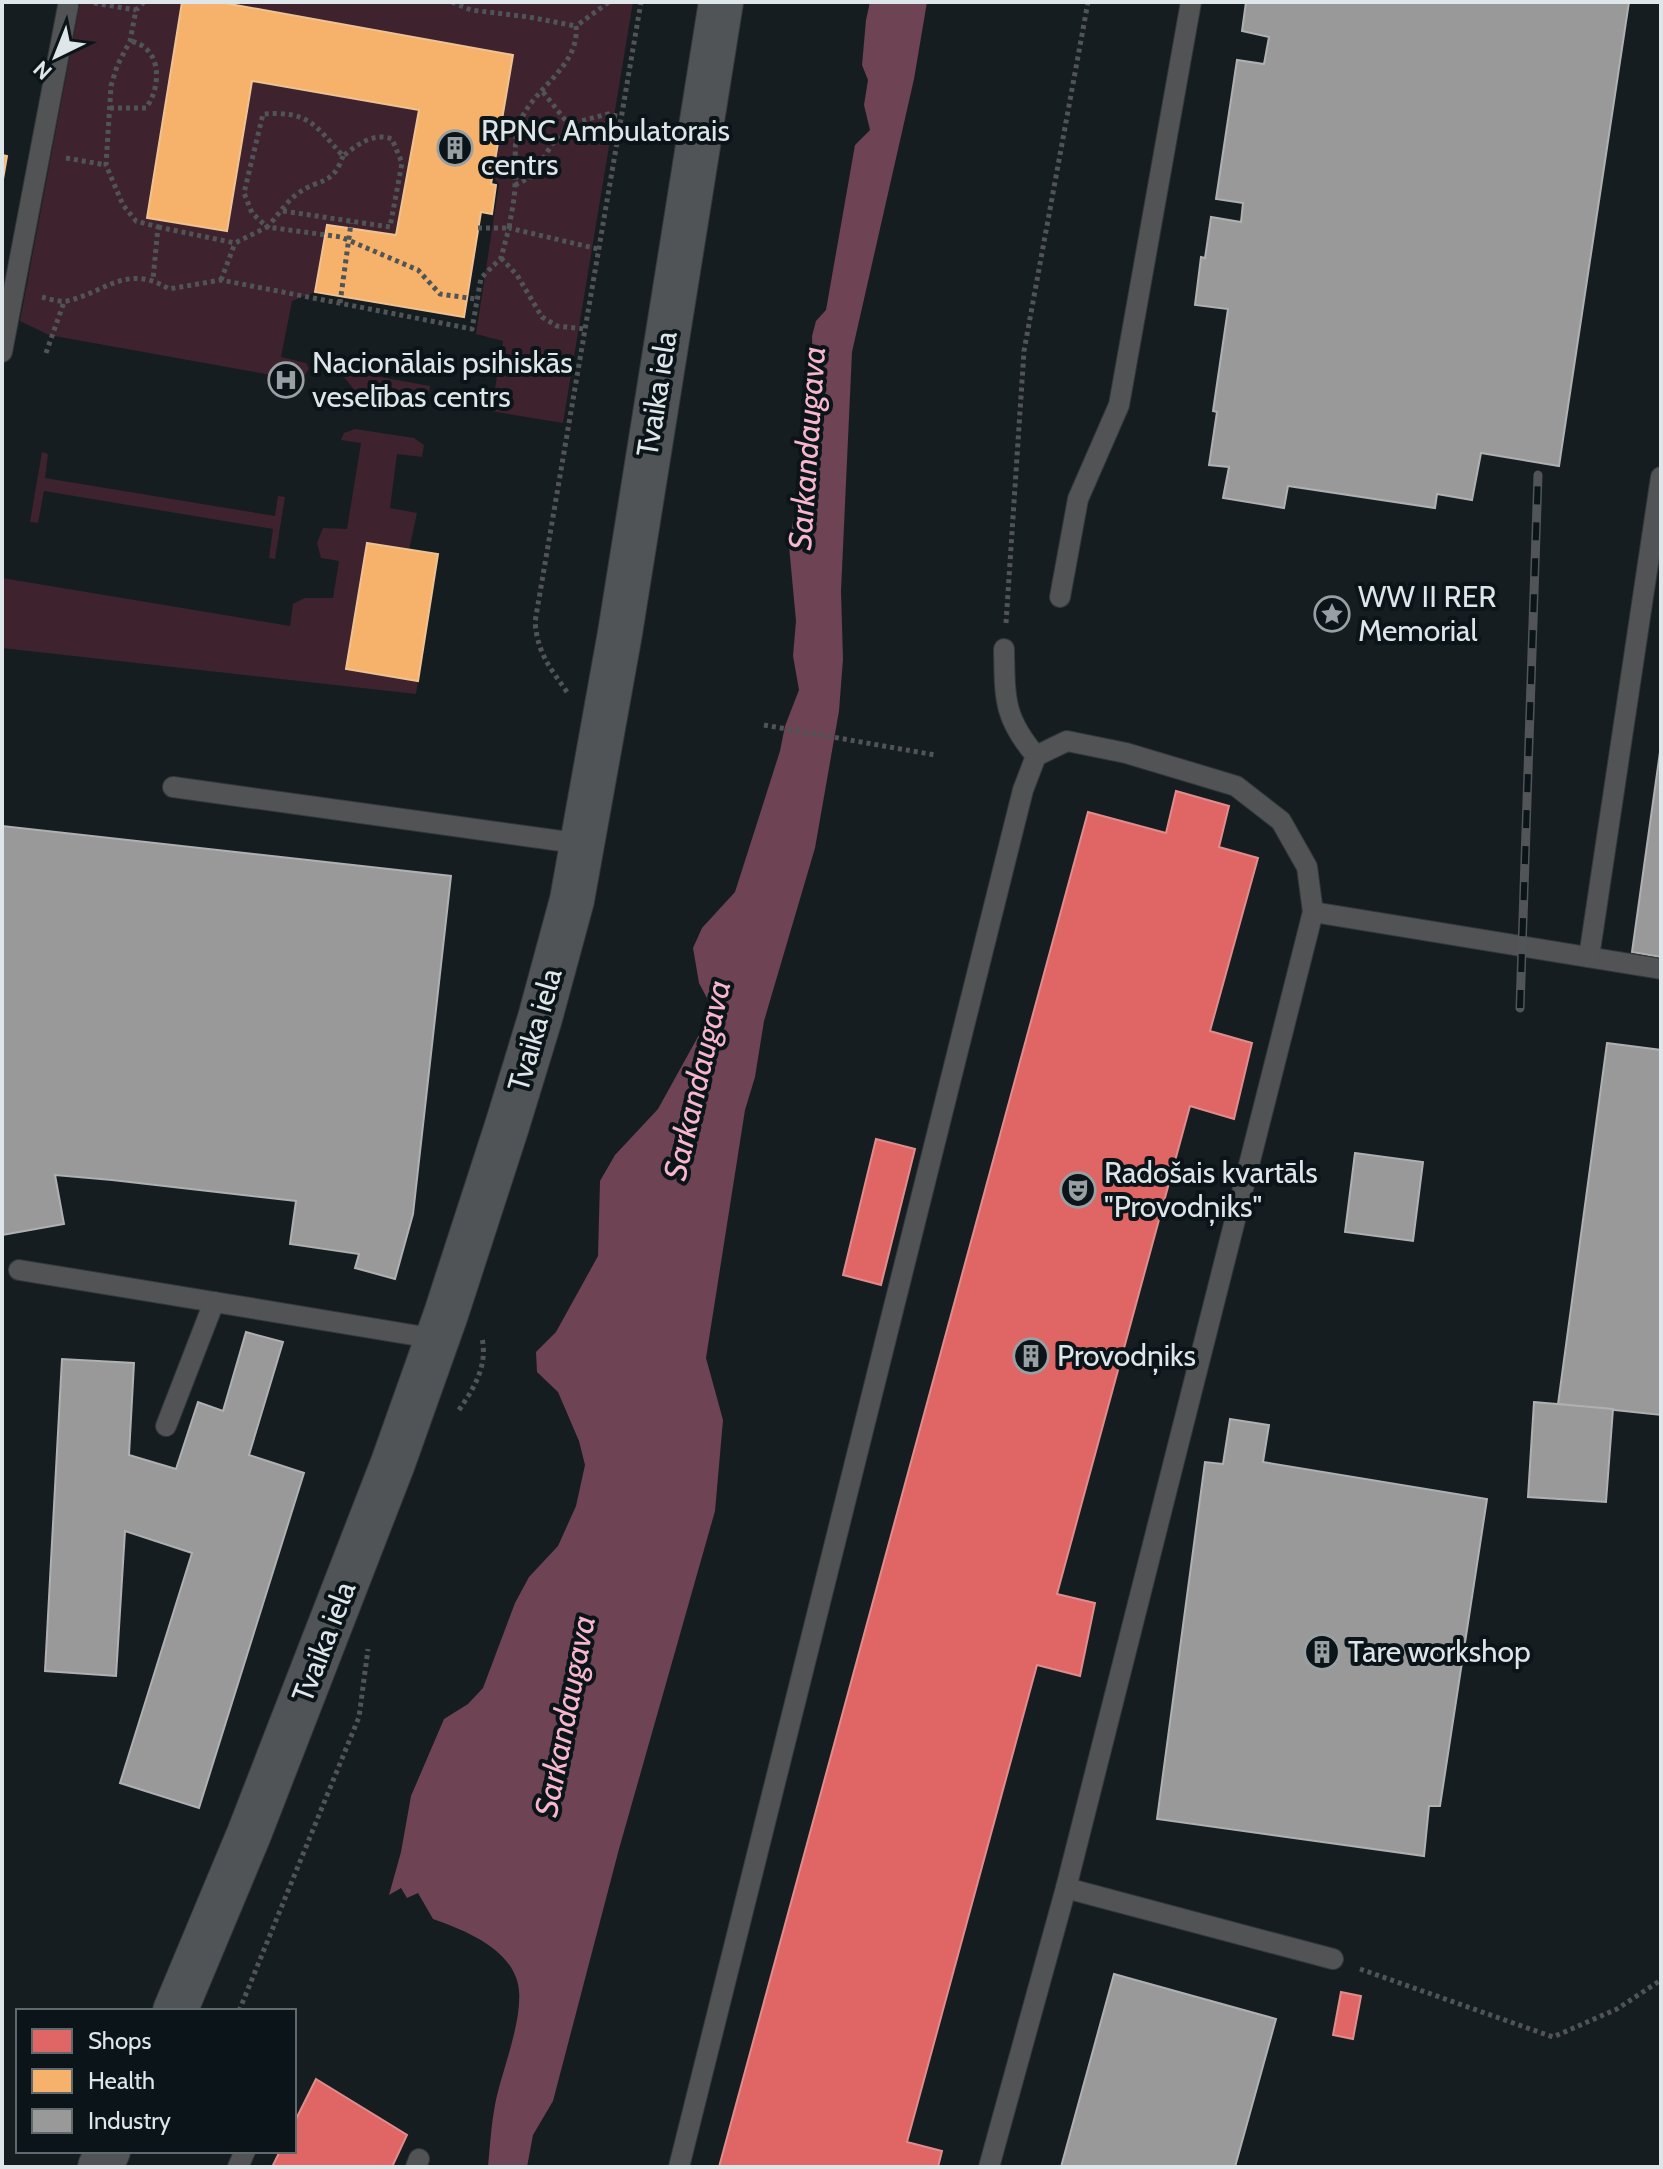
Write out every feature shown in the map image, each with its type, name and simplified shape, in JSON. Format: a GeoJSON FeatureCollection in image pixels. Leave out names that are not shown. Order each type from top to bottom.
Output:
{"type":"FeatureCollection","features":[{"type":"Feature","properties":{"kind":"main road","name":"Tvaika iela"},"geometry":{"type":"LineString","coordinates":[[176,2009],[249,1834],[393,1463],[437,1339],[540,1018],[572,900],[583,844],[721,2]]}},
{"type":"Feature","properties":{"kind":"lane"},"geometry":{"type":"LineString","coordinates":[[1060,597],[1078,499],[1119,405],[1191,2]]}},
{"type":"Feature","properties":{"kind":"lane"},"geometry":{"type":"LineString","coordinates":[[3,348],[42,154],[63,3]]}},
{"type":"Feature","properties":{"kind":"lane"},"geometry":{"type":"LineString","coordinates":[[1589,957],[1661,477]]}},
{"type":"Feature","properties":{"kind":"lane"},"geometry":{"type":"LineString","coordinates":[[1004,649],[1005,701],[1017,733],[1036,756]]}},
{"type":"Feature","properties":{"kind":"lane"},"geometry":{"type":"LineString","coordinates":[[679,2167],[1023,790],[1036,756],[1067,741],[1126,753],[1236,786],[1281,821],[1307,867],[1313,912],[1066,1888],[989,2167]]}},
{"type":"Feature","properties":{"kind":"lane"},"geometry":{"type":"LineString","coordinates":[[173,787],[583,844]]}},
{"type":"Feature","properties":{"kind":"lane"},"geometry":{"type":"LineString","coordinates":[[1313,912],[1661,969]]}},
{"type":"Feature","properties":{"kind":"lane"},"geometry":{"type":"LineString","coordinates":[[19,1270],[437,1339]]}},
{"type":"Feature","properties":{"kind":"lane"},"geometry":{"type":"LineString","coordinates":[[166,1426],[214,1302]]}},
{"type":"Feature","properties":{"kind":"lane"},"geometry":{"type":"LineString","coordinates":[[1066,1888],[1333,1959]]}},
{"type":"Feature","properties":{"kind":"path"},"geometry":{"type":"LineString","coordinates":[[89,2],[136,10]]}},
{"type":"Feature","properties":{"kind":"path"},"geometry":{"type":"LineString","coordinates":[[144,2],[136,10],[130,41],[111,86],[106,165],[123,205],[136,221],[235,243],[267,227],[294,196],[315,183],[330,179],[337,172],[343,156],[360,142],[383,135],[392,139],[402,163],[390,227],[283,211]]}},
{"type":"Feature","properties":{"kind":"path"},"geometry":{"type":"LineString","coordinates":[[452,2],[471,10],[576,26],[609,2]]}},
{"type":"Feature","properties":{"kind":"path"},"geometry":{"type":"LineString","coordinates":[[570,702],[567,691],[546,664],[537,644],[535,622],[641,2]]}},
{"type":"Feature","properties":{"kind":"path"},"geometry":{"type":"LineString","coordinates":[[1004,649],[1024,351],[1088,2]]}},
{"type":"Feature","properties":{"kind":"path"},"geometry":{"type":"LineString","coordinates":[[13,291],[64,302],[125,279],[153,279],[169,289],[221,280],[472,329],[481,278],[501,258],[509,228],[519,124],[526,110],[563,65],[577,38],[576,26]]}},
{"type":"Feature","properties":{"kind":"path"},"geometry":{"type":"LineString","coordinates":[[110,108],[146,108],[154,97],[158,79],[154,57],[141,43],[130,41]]}},
{"type":"Feature","properties":{"kind":"path"},"geometry":{"type":"LineString","coordinates":[[543,92],[570,126]]}},
{"type":"Feature","properties":{"kind":"path"},"geometry":{"type":"LineString","coordinates":[[343,156],[311,121],[288,112],[263,114],[244,193],[252,213],[267,227],[349,240],[418,270],[440,294],[476,299]]}},
{"type":"Feature","properties":{"kind":"path"},"geometry":{"type":"LineString","coordinates":[[515,185],[533,176],[552,144],[570,126],[608,114],[621,117]]}},
{"type":"Feature","properties":{"kind":"path"},"geometry":{"type":"LineString","coordinates":[[42,154],[106,165]]}},
{"type":"Feature","properties":{"kind":"path"},"geometry":{"type":"LineString","coordinates":[[340,303],[351,223]]}},
{"type":"Feature","properties":{"kind":"path"},"geometry":{"type":"LineString","coordinates":[[153,279],[158,227]]}},
{"type":"Feature","properties":{"kind":"path"},"geometry":{"type":"LineString","coordinates":[[478,228],[509,228],[598,249]]}},
{"type":"Feature","properties":{"kind":"path"},"geometry":{"type":"LineString","coordinates":[[221,280],[235,243]]}},
{"type":"Feature","properties":{"kind":"path"},"geometry":{"type":"LineString","coordinates":[[501,258],[517,275],[542,317],[557,326],[585,329]]}},
{"type":"Feature","properties":{"kind":"path"},"geometry":{"type":"LineString","coordinates":[[46,353],[64,302]]}},
{"type":"Feature","properties":{"kind":"path"},"geometry":{"type":"LineString","coordinates":[[764,725],[935,755]]}},
{"type":"Feature","properties":{"kind":"path"},"geometry":{"type":"LineString","coordinates":[[454,1417],[475,1386],[482,1368],[483,1343],[479,1331]]}},
{"type":"Feature","properties":{"kind":"path"},"geometry":{"type":"LineString","coordinates":[[240,2009],[359,1717],[368,1649]]}},
{"type":"Feature","properties":{"kind":"path"},"geometry":{"type":"LineString","coordinates":[[1333,1959],[1553,2037],[1617,2009],[1661,1980]]}},
{"type":"Feature","properties":{"kind":"shaded area"},"geometry":{"type":"Polygon","coordinates":[[[80,2],[182,2],[148,218],[227,230],[252,81],[419,110],[396,235],[327,225],[315,292],[292,301],[281,357],[306,363],[309,368],[304,377],[293,379],[49,335],[20,321],[80,2]]]}},
{"type":"Feature","properties":{"kind":"shaded area"},"geometry":{"type":"Polygon","coordinates":[[[219,2],[633,2],[563,423],[472,408],[465,401],[469,397],[493,400],[503,341],[476,334],[499,184],[492,176],[513,55],[219,2]]]}},
{"type":"Feature","properties":{"kind":"shaded area"},"geometry":{"type":"Polygon","coordinates":[[[347,371],[430,386],[429,394],[419,401],[355,391],[344,377],[347,371]]]}},
{"type":"Feature","properties":{"kind":"shaded area"},"geometry":{"type":"Polygon","coordinates":[[[355,429],[414,438],[424,445],[422,457],[397,454],[390,508],[417,513],[409,550],[367,543],[346,669],[418,681],[416,694],[2,648],[2,578],[290,626],[293,604],[305,598],[333,598],[339,561],[321,558],[317,543],[323,528],[347,529],[361,443],[341,440],[344,433],[355,429]]]}},
{"type":"Feature","properties":{"kind":"shaded area"},"geometry":{"type":"Polygon","coordinates":[[[42,452],[48,454],[45,478],[275,516],[278,496],[285,497],[275,559],[269,558],[273,529],[44,491],[38,523],[30,522],[42,452]]]}},
{"type":"Feature","properties":{"kind":"water","name":"Sarkandaugava"},"geometry":{"type":"Polygon","coordinates":[[[870,2],[927,2],[914,79],[852,352],[839,711],[815,848],[764,1021],[755,1077],[745,1110],[706,1358],[723,1420],[715,1511],[619,1849],[553,2101],[533,2135],[527,2167],[488,2167],[495,2105],[518,2012],[518,1984],[506,1960],[484,1942],[433,1919],[418,1893],[407,1898],[401,1888],[389,1895],[411,1796],[444,1719],[468,1704],[483,1688],[515,1603],[529,1577],[558,1546],[576,1506],[585,1465],[579,1441],[558,1392],[537,1372],[536,1352],[556,1332],[598,1256],[600,1181],[615,1155],[658,1109],[700,1033],[709,1002],[699,983],[693,948],[702,928],[735,892],[780,751],[785,726],[799,690],[793,656],[796,621],[789,546],[801,471],[804,406],[813,366],[812,336],[816,321],[826,310],[855,145],[870,130],[864,105],[868,80],[862,65],[870,2]]]}},
{"type":"Feature","properties":{"kind":"building: Shops","name":"Provodņiks"},"geometry":{"type":"Polygon","coordinates":[[[1176,791],[1229,806],[1219,847],[1258,858],[1210,1031],[1252,1043],[1234,1119],[1190,1106],[1057,1594],[1095,1603],[1080,1676],[1037,1665],[907,2142],[942,2151],[938,2167],[719,2167],[1088,812],[1166,833],[1176,791]]]}},
{"type":"Feature","properties":{"kind":"building: Shops"},"geometry":{"type":"Polygon","coordinates":[[[876,1139],[915,1149],[881,1285],[843,1275],[876,1139]]]}},
{"type":"Feature","properties":{"kind":"building: Shops"},"geometry":{"type":"Polygon","coordinates":[[[1341,1992],[1361,1996],[1353,2039],[1333,2035],[1341,1992]]]}},
{"type":"Feature","properties":{"kind":"building: Shops"},"geometry":{"type":"Polygon","coordinates":[[[316,2079],[407,2135],[392,2167],[272,2167],[279,2153],[296,2153],[296,2119],[316,2079]]]}},
{"type":"Feature","properties":{"kind":"building: Health","name":"RPNC Ambulatorais centrs"},"geometry":{"type":"Polygon","coordinates":[[[182,2],[219,2],[513,55],[491,184],[496,185],[492,214],[481,212],[464,317],[315,292],[327,225],[396,235],[419,110],[252,81],[227,231],[147,218],[182,2]]]}},
{"type":"Feature","properties":{"kind":"building: Health"},"geometry":{"type":"Polygon","coordinates":[[[2,155],[7,156],[2,185],[2,155]]]}},
{"type":"Feature","properties":{"kind":"building: Health"},"geometry":{"type":"Polygon","coordinates":[[[367,543],[438,554],[418,681],[346,669],[367,543]]]}},
{"type":"Feature","properties":{"kind":"building: Industry"},"geometry":{"type":"Polygon","coordinates":[[[1246,2],[1629,2],[1559,466],[1481,453],[1472,500],[1437,494],[1435,508],[1288,486],[1284,508],[1223,498],[1229,467],[1209,465],[1217,412],[1213,411],[1228,309],[1195,305],[1201,257],[1205,258],[1211,217],[1241,222],[1243,203],[1216,199],[1237,60],[1264,64],[1269,37],[1242,31],[1246,2]]]}},
{"type":"Feature","properties":{"kind":"building: Industry"},"geometry":{"type":"Polygon","coordinates":[[[1661,745],[1661,957],[1632,952],[1661,745]]]}},
{"type":"Feature","properties":{"kind":"building: Industry"},"geometry":{"type":"Polygon","coordinates":[[[2,826],[451,876],[413,1214],[395,1279],[355,1268],[359,1254],[290,1244],[296,1201],[112,1180],[55,1175],[64,1224],[2,1235],[2,826]]]}},
{"type":"Feature","properties":{"kind":"building: Industry"},"geometry":{"type":"Polygon","coordinates":[[[1607,1043],[1661,1050],[1661,1415],[1558,1404],[1607,1043]]]}},
{"type":"Feature","properties":{"kind":"building: Industry"},"geometry":{"type":"Polygon","coordinates":[[[1355,1153],[1423,1162],[1413,1241],[1345,1232],[1355,1153]]]}},
{"type":"Feature","properties":{"kind":"building: Industry"},"geometry":{"type":"Polygon","coordinates":[[[246,1332],[283,1342],[249,1455],[304,1473],[199,1808],[120,1783],[192,1553],[125,1531],[116,1676],[45,1671],[62,1359],[134,1363],[129,1455],[176,1469],[198,1402],[223,1411],[246,1332]]]}},
{"type":"Feature","properties":{"kind":"building: Industry"},"geometry":{"type":"Polygon","coordinates":[[[1534,1402],[1613,1409],[1606,1502],[1528,1497],[1534,1402]]]}},
{"type":"Feature","properties":{"kind":"building: Industry","name":"Tare workshop"},"geometry":{"type":"Polygon","coordinates":[[[1230,1419],[1269,1425],[1263,1462],[1487,1499],[1440,1806],[1429,1806],[1424,1856],[1157,1819],[1205,1462],[1223,1464],[1230,1419]]]}},
{"type":"Feature","properties":{"kind":"building: Industry"},"geometry":{"type":"Polygon","coordinates":[[[1114,1974],[1276,2019],[1235,2167],[1061,2167],[1114,1974]]]}},
{"type":"Feature","properties":{"kind":"railway"},"geometry":{"type":"LineString","coordinates":[[1520,1008],[1538,475]]}},
{"type":"Feature","properties":{"kind":"place","name":"RPNC Ambulatorais centrs"},"geometry":{"type":"Point","coordinates":[455,148]}},
{"type":"Feature","properties":{"kind":"place","name":"Nacionālais psihiskās veselības centrs"},"geometry":{"type":"Point","coordinates":[286,380]}},
{"type":"Feature","properties":{"kind":"place","name":"WW II RER Memorial"},"geometry":{"type":"Point","coordinates":[1332,614]}},
{"type":"Feature","properties":{"kind":"place","name":"Radošais kvartāls \"Provodņiks\""},"geometry":{"type":"Point","coordinates":[1078,1190]}},
{"type":"Feature","properties":{"kind":"place","name":"Provodņiks"},"geometry":{"type":"Point","coordinates":[1031,1356]}},
{"type":"Feature","properties":{"kind":"place","name":"Tare workshop"},"geometry":{"type":"Point","coordinates":[1322,1652]}}]}
